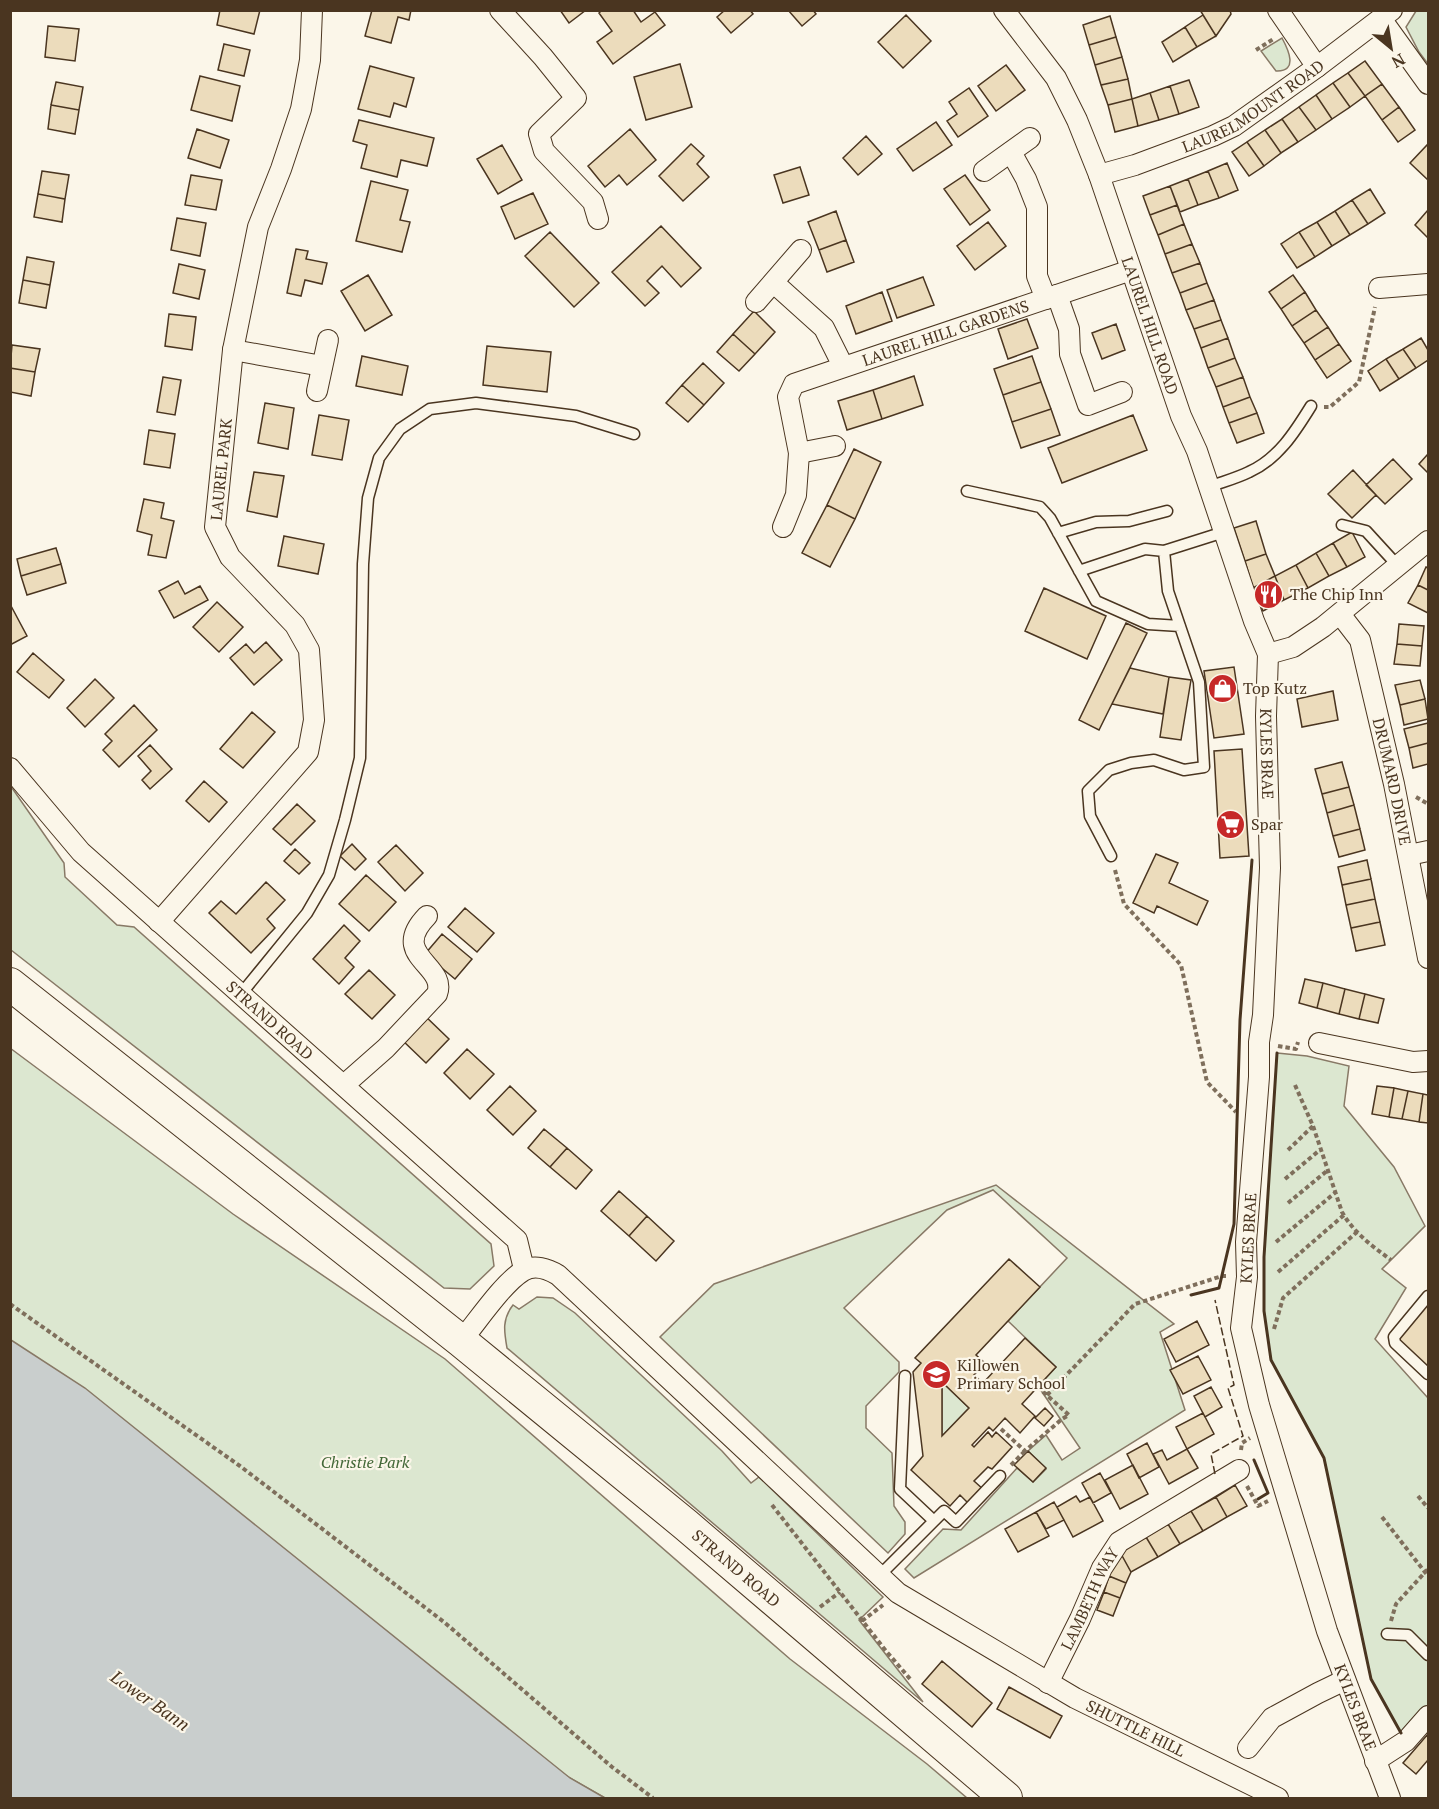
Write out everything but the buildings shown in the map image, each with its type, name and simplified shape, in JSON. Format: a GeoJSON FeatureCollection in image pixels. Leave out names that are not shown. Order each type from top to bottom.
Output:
{"type":"FeatureCollection","features":[{"type":"Feature","properties":{"kind":"main road","name":"STRAND ROAD"},"geometry":{"type":"LineString","coordinates":[[10,984],[462,1341],[686,1525],[1006,1798]]}},
{"type":"Feature","properties":{"kind":"street","name":"LAUREL PARK"},"geometry":{"type":"LineString","coordinates":[[159,922],[308,752],[314,720],[309,650],[295,625],[230,557],[215,527],[233,350],[258,227],[301,109],[310,60],[312,10]]}},
{"type":"Feature","properties":{"kind":"street"},"geometry":{"type":"LineString","coordinates":[[500,10],[543,57],[576,98],[539,134],[544,151],[593,202],[598,219]]}},
{"type":"Feature","properties":{"kind":"street","name":"LAUREL HILL ROAD"},"geometry":{"type":"LineString","coordinates":[[1004,10],[1056,78],[1077,120],[1099,175],[1181,416],[1197,451],[1254,621],[1268,654]]}},
{"type":"Feature","properties":{"kind":"street"},"geometry":{"type":"LineString","coordinates":[[1278,10],[1317,67]]}},
{"type":"Feature","properties":{"kind":"street"},"geometry":{"type":"LineString","coordinates":[[1387,15],[1428,84]]}},
{"type":"Feature","properties":{"kind":"street","name":"LAURELMOUNT ROAD"},"geometry":{"type":"LineString","coordinates":[[1099,175],[1135,165],[1234,126],[1387,15]]}},
{"type":"Feature","properties":{"kind":"street"},"geometry":{"type":"LineString","coordinates":[[984,171],[1030,138]]}},
{"type":"Feature","properties":{"kind":"street","name":"LAUREL HILL GARDENS"},"geometry":{"type":"LineString","coordinates":[[1011,152],[1026,179],[1036,207],[1037,276],[1069,329],[1070,354],[1088,405],[1122,392]]}},
{"type":"Feature","properties":{"kind":"street"},"geometry":{"type":"LineString","coordinates":[[756,302],[801,250]]}},
{"type":"Feature","properties":{"kind":"street","name":"LAUREL HILL GARDENS"},"geometry":{"type":"LineString","coordinates":[[783,527],[796,495],[799,453],[788,397],[794,384],[1131,270]]}},
{"type":"Feature","properties":{"kind":"street","name":"LAUREL HILL GARDENS"},"geometry":{"type":"LineString","coordinates":[[774,283],[825,328],[843,366]]}},
{"type":"Feature","properties":{"kind":"street"},"geometry":{"type":"LineString","coordinates":[[1379,288],[1428,284]]}},
{"type":"Feature","properties":{"kind":"street"},"geometry":{"type":"LineString","coordinates":[[317,391],[328,340]]}},
{"type":"Feature","properties":{"kind":"street"},"geometry":{"type":"LineString","coordinates":[[233,350],[322,366]]}},
{"type":"Feature","properties":{"kind":"street"},"geometry":{"type":"LineString","coordinates":[[799,453],[835,446]]}},
{"type":"Feature","properties":{"kind":"street"},"geometry":{"type":"LineString","coordinates":[[1268,654],[1293,647],[1340,614],[1428,541]]}},
{"type":"Feature","properties":{"kind":"street","name":"DRUMARD DRIVE"},"geometry":{"type":"LineString","coordinates":[[1340,614],[1360,640],[1409,855],[1428,958]]}},
{"type":"Feature","properties":{"kind":"street","name":"KYLES BRAE"},"geometry":{"type":"LineString","coordinates":[[1268,654],[1266,716],[1270,868],[1263,1015],[1258,1042],[1259,1077],[1246,1242],[1247,1277],[1242,1328],[1266,1429],[1323,1620],[1375,1761],[1385,1795]]}},
{"type":"Feature","properties":{"kind":"street","name":"STRAND ROAD"},"geometry":{"type":"LineString","coordinates":[[10,768],[81,852],[517,1240],[524,1269]]}},
{"type":"Feature","properties":{"kind":"street"},"geometry":{"type":"LineString","coordinates":[[1409,855],[1428,851]]}},
{"type":"Feature","properties":{"kind":"street"},"geometry":{"type":"LineString","coordinates":[[344,1085],[386,1048],[437,994],[440,986],[437,979],[415,950],[414,937],[419,924],[427,916]]}},
{"type":"Feature","properties":{"kind":"street"},"geometry":{"type":"LineString","coordinates":[[1319,1043],[1413,1062],[1428,1061]]}},
{"type":"Feature","properties":{"kind":"street"},"geometry":{"type":"LineString","coordinates":[[462,1341],[508,1284],[524,1269],[544,1268],[558,1275],[880,1575]]}},
{"type":"Feature","properties":{"kind":"street","name":"LAMBETH WAY"},"geometry":{"type":"LineString","coordinates":[[1048,1683],[1102,1568],[1119,1542],[1239,1470]]}},
{"type":"Feature","properties":{"kind":"street","name":"SHUTTLE HILL"},"geometry":{"type":"LineString","coordinates":[[880,1575],[898,1593],[1048,1683],[1278,1798]]}},
{"type":"Feature","properties":{"kind":"street"},"geometry":{"type":"LineString","coordinates":[[1248,1748],[1272,1718],[1345,1680]]}},
{"type":"Feature","properties":{"kind":"street"},"geometry":{"type":"LineString","coordinates":[[1375,1761],[1406,1741],[1428,1716]]}},
{"type":"Feature","properties":{"kind":"lane"},"geometry":{"type":"LineString","coordinates":[[240,994],[307,912],[329,875],[345,820],[360,758],[363,564],[368,498],[379,458],[400,429],[430,409],[476,403],[576,417],[634,434]]}},
{"type":"Feature","properties":{"kind":"lane"},"geometry":{"type":"LineString","coordinates":[[1209,487],[1250,472],[1267,461],[1292,436],[1311,406]]}},
{"type":"Feature","properties":{"kind":"lane"},"geometry":{"type":"LineString","coordinates":[[967,491],[1040,507],[1050,518],[1096,601],[1148,624],[1180,626]]}},
{"type":"Feature","properties":{"kind":"lane"},"geometry":{"type":"LineString","coordinates":[[1058,533],[1095,522],[1129,521],[1167,511]]}},
{"type":"Feature","properties":{"kind":"lane"},"geometry":{"type":"LineString","coordinates":[[1342,525],[1366,531],[1398,566]]}},
{"type":"Feature","properties":{"kind":"lane"},"geometry":{"type":"LineString","coordinates":[[1078,571],[1145,549],[1164,551],[1224,532]]}},
{"type":"Feature","properties":{"kind":"lane"},"geometry":{"type":"LineString","coordinates":[[1111,856],[1090,816],[1088,790],[1109,770],[1131,763],[1154,760],[1184,770],[1203,767],[1199,682],[1168,591],[1164,551]]}},
{"type":"Feature","properties":{"kind":"lane"},"geometry":{"type":"LineString","coordinates":[[1428,1296],[1394,1337],[1395,1343],[1428,1374]]}},
{"type":"Feature","properties":{"kind":"lane"},"geometry":{"type":"LineString","coordinates":[[905,1376],[900,1489],[934,1521]]}},
{"type":"Feature","properties":{"kind":"lane"},"geometry":{"type":"LineString","coordinates":[[880,1575],[944,1511],[956,1522],[1000,1476]]}},
{"type":"Feature","properties":{"kind":"lane"},"geometry":{"type":"LineString","coordinates":[[1388,1634],[1408,1635],[1428,1655]]}},
{"type":"Feature","properties":{"kind":"path"},"geometry":{"type":"LineString","coordinates":[[1311,406],[1330,407],[1359,382],[1379,288]]}},
{"type":"Feature","properties":{"kind":"path"},"geometry":{"type":"LineString","coordinates":[[1111,856],[1124,904],[1181,965],[1207,1082],[1237,1112]]}},
{"type":"Feature","properties":{"kind":"path"},"geometry":{"type":"LineString","coordinates":[[1258,1042],[1296,1049],[1298,1040]]}},
{"type":"Feature","properties":{"kind":"path"},"geometry":{"type":"LineString","coordinates":[[1295,1085],[1313,1126],[1344,1215],[1357,1232],[1391,1260]]}},
{"type":"Feature","properties":{"kind":"path"},"geometry":{"type":"LineString","coordinates":[[1288,1150],[1313,1126]]}},
{"type":"Feature","properties":{"kind":"path"},"geometry":{"type":"LineString","coordinates":[[1285,1179],[1321,1149]]}},
{"type":"Feature","properties":{"kind":"path"},"geometry":{"type":"LineString","coordinates":[[1288,1203],[1328,1170]]}},
{"type":"Feature","properties":{"kind":"path"},"geometry":{"type":"LineString","coordinates":[[1276,1242],[1335,1192]]}},
{"type":"Feature","properties":{"kind":"path"},"geometry":{"type":"LineString","coordinates":[[1278,1272],[1344,1215]]}},
{"type":"Feature","properties":{"kind":"path"},"geometry":{"type":"LineString","coordinates":[[1274,1329],[1283,1298],[1357,1232]]}},
{"type":"Feature","properties":{"kind":"path"},"geometry":{"type":"LineString","coordinates":[[1047,1395],[1136,1304],[1222,1276]]}},
{"type":"Feature","properties":{"kind":"path"},"geometry":{"type":"LineString","coordinates":[[10,1304],[240,1466],[444,1622],[612,1767],[653,1798]]}},
{"type":"Feature","properties":{"kind":"path"},"geometry":{"type":"LineString","coordinates":[[1000,1476],[1025,1450],[1069,1415],[1040,1389]]}},
{"type":"Feature","properties":{"kind":"path"},"geometry":{"type":"LineString","coordinates":[[1001,1429],[1025,1450]]}},
{"type":"Feature","properties":{"kind":"path"},"geometry":{"type":"LineString","coordinates":[[1265,1503],[1258,1506],[1239,1470],[1242,1443],[1266,1429]]}},
{"type":"Feature","properties":{"kind":"path"},"geometry":{"type":"LineString","coordinates":[[1418,1496],[1428,1509]]}},
{"type":"Feature","properties":{"kind":"path"},"geometry":{"type":"LineString","coordinates":[[769,1502],[913,1682]]}},
{"type":"Feature","properties":{"kind":"path"},"geometry":{"type":"LineString","coordinates":[[1382,1517],[1428,1572],[1396,1604],[1388,1634]]}},
{"type":"Feature","properties":{"kind":"green space"},"geometry":{"type":"Polygon","coordinates":[[[1416,11],[1428,11],[1428,64],[1406,27],[1416,11]]]}},
{"type":"Feature","properties":{"kind":"green space"},"geometry":{"type":"Polygon","coordinates":[[[1282,38],[1289,54],[1290,64],[1283,70],[1276,71],[1261,51],[1282,38]]]}},
{"type":"Feature","properties":{"kind":"green space"},"geometry":{"type":"Polygon","coordinates":[[[10,785],[64,863],[65,877],[117,925],[134,927],[491,1244],[494,1266],[470,1289],[444,1288],[11,950],[10,785]]]}},
{"type":"Feature","properties":{"kind":"green space","name":"Christie Park"},"geometry":{"type":"Polygon","coordinates":[[[10,1048],[233,1214],[445,1359],[790,1659],[927,1764],[967,1798],[605,1798],[11,1457],[10,1048]]]}},
{"type":"Feature","properties":{"kind":"green space"},"geometry":{"type":"Polygon","coordinates":[[[1277,1053],[1307,1056],[1349,1066],[1344,1106],[1394,1167],[1425,1226],[1382,1269],[1406,1288],[1375,1339],[1428,1398],[1428,1726],[1409,1747],[1371,1679],[1324,1458],[1271,1360],[1264,1311],[1264,1257],[1277,1053]]]}},
{"type":"Feature","properties":{"kind":"green space"},"geometry":{"type":"Polygon","coordinates":[[[996,1185],[1174,1324],[1160,1332],[1185,1410],[914,1578],[905,1569],[943,1529],[961,1530],[1017,1468],[1033,1482],[1046,1469],[1028,1451],[1046,1435],[1062,1460],[1080,1448],[1038,1386],[1056,1367],[1008,1321],[1067,1258],[993,1190],[947,1210],[844,1308],[899,1362],[899,1372],[866,1406],[866,1428],[892,1453],[894,1506],[905,1522],[905,1534],[888,1553],[660,1337],[714,1284],[996,1185]]]}},
{"type":"Feature","properties":{"kind":"green space"},"geometry":{"type":"Polygon","coordinates":[[[537,1297],[553,1298],[575,1313],[722,1451],[751,1483],[759,1477],[883,1597],[859,1620],[923,1702],[507,1348],[505,1325],[509,1310],[513,1305],[519,1309],[537,1297]]]}},
{"type":"Feature","properties":{"kind":"green space"},"geometry":{"type":"Polygon","coordinates":[[[942,1382],[969,1408],[942,1436],[942,1382]]]}},
{"type":"Feature","properties":{"kind":"water","name":"Lower Bann"},"geometry":{"type":"Polygon","coordinates":[[[11,1340],[85,1388],[570,1778],[605,1798],[11,1798],[11,1340]]]}},
{"type":"Feature","properties":{"kind":"fence"},"geometry":{"type":"LineString","coordinates":[[1215,1300],[1234,1385],[1228,1388],[1243,1436],[1211,1454],[1215,1474]]}},
{"type":"Feature","properties":{"kind":"wall"},"geometry":{"type":"LineString","coordinates":[[1191,1295],[1219,1288],[1234,1224],[1240,1020],[1252,860]]}},
{"type":"Feature","properties":{"kind":"wall"},"geometry":{"type":"LineString","coordinates":[[1277,1053],[1264,1257],[1264,1311],[1271,1360],[1324,1458],[1371,1679],[1401,1733]]}},
{"type":"Feature","properties":{"kind":"wall"},"geometry":{"type":"LineString","coordinates":[[1254,1460],[1268,1493],[1258,1499]]}},
{"type":"Feature","properties":{"kind":"place","name":"The Chip Inn"},"geometry":{"type":"Point","coordinates":[1269,594]}},
{"type":"Feature","properties":{"kind":"place","name":"Top Kutz"},"geometry":{"type":"Point","coordinates":[1222,688]}},
{"type":"Feature","properties":{"kind":"place","name":"Spar"},"geometry":{"type":"Point","coordinates":[1230,824]}},
{"type":"Feature","properties":{"kind":"place","name":"Killowen Primary School"},"geometry":{"type":"Point","coordinates":[936,1374]}}]}
